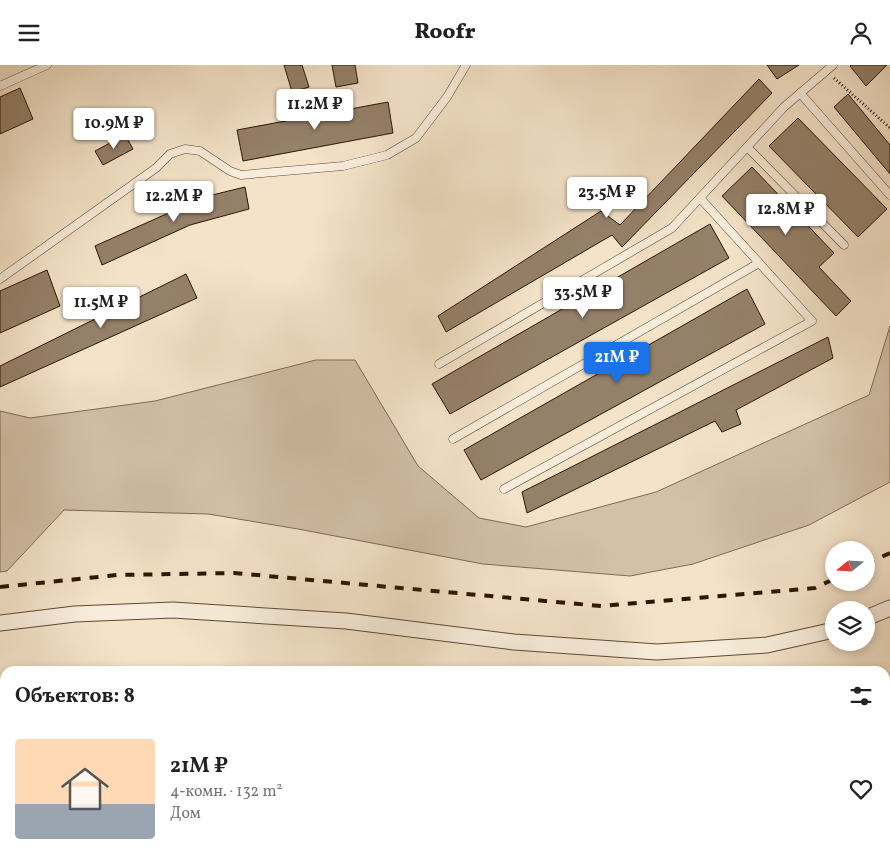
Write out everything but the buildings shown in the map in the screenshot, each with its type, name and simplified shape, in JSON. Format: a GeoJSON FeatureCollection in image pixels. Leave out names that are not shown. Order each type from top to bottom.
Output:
{"type":"FeatureCollection","features":[{"type":"Feature","properties":{"kind":"street"},"geometry":{"type":"LineString","coordinates":[[875,614],[890,608]]}},
{"type":"Feature","properties":{"kind":"street"},"geometry":{"type":"LineString","coordinates":[[0,623],[75,614],[173,610],[346,621],[514,642],[657,652],[766,645],[825,632]]}},
{"type":"Feature","properties":{"kind":"lane"},"geometry":{"type":"LineString","coordinates":[[0,86],[47,65]]}},
{"type":"Feature","properties":{"kind":"lane"},"geometry":{"type":"LineString","coordinates":[[0,279],[156,168],[170,154],[185,149],[200,151],[230,171],[242,175],[343,166],[386,155],[416,138],[447,97],[466,65]]}},
{"type":"Feature","properties":{"kind":"lane"},"geometry":{"type":"LineString","coordinates":[[439,364],[672,228],[784,107],[833,65]]}},
{"type":"Feature","properties":{"kind":"lane"},"geometry":{"type":"LineString","coordinates":[[800,93],[890,195]]}},
{"type":"Feature","properties":{"kind":"lane"},"geometry":{"type":"LineString","coordinates":[[747,147],[844,245]]}},
{"type":"Feature","properties":{"kind":"lane"},"geometry":{"type":"LineString","coordinates":[[504,489],[812,321],[700,198]]}},
{"type":"Feature","properties":{"kind":"lane"},"geometry":{"type":"LineString","coordinates":[[452,439],[759,263]]}},
{"type":"Feature","properties":{"kind":"path"},"geometry":{"type":"LineString","coordinates":[[827,71],[890,128]]}},
{"type":"Feature","properties":{"kind":"shaded area"},"geometry":{"type":"Polygon","coordinates":[[[890,326],[890,482],[809,525],[693,564],[630,576],[483,564],[208,514],[64,510],[7,571],[0,572],[0,411],[30,418],[155,401],[316,360],[355,360],[418,466],[479,518],[526,527],[656,492],[869,395],[890,326]]]}},
{"type":"Feature","properties":{"kind":"railway"},"geometry":{"type":"LineString","coordinates":[[875,560],[890,553]]}},
{"type":"Feature","properties":{"kind":"railway"},"geometry":{"type":"LineString","coordinates":[[0,587],[117,575],[234,573],[601,606],[815,588],[825,583]]}}]}
